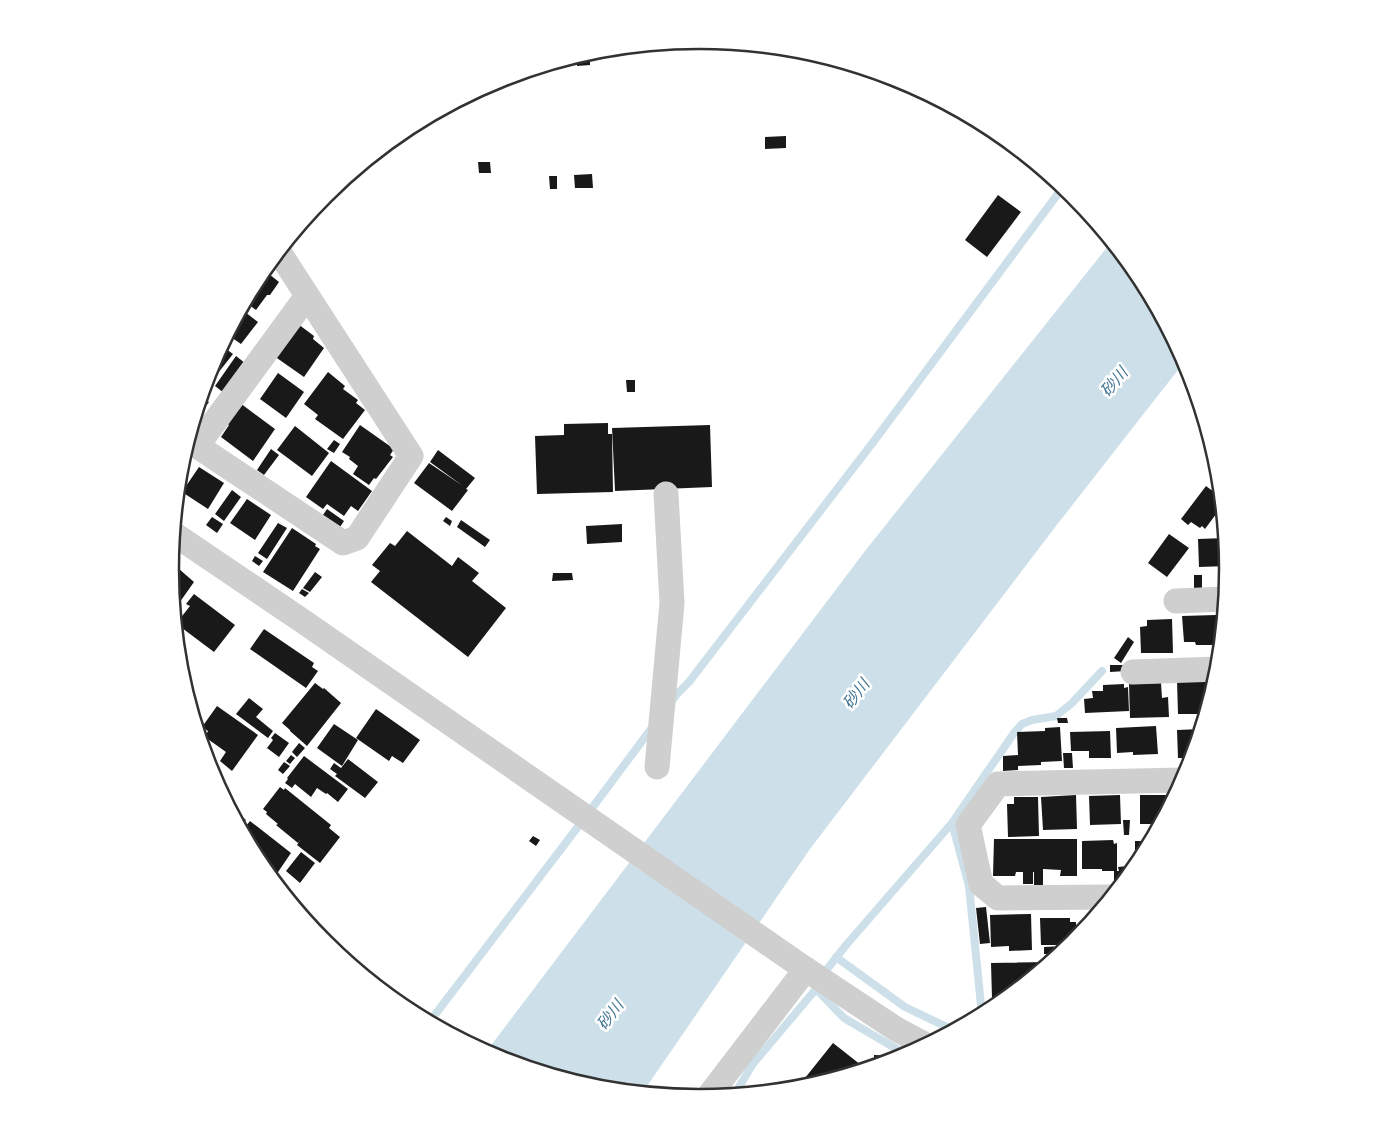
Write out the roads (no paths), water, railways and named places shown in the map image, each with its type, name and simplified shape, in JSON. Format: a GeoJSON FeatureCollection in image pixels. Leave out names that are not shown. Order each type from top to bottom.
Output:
{"type":"FeatureCollection","features":[{"type":"Feature","properties":{"kind":"street"},"geometry":{"type":"LineString","coordinates":[[194,445],[343,543],[358,538],[412,456],[283,258]]}},
{"type":"Feature","properties":{"kind":"street"},"geometry":{"type":"LineString","coordinates":[[196,438],[307,296]]}},
{"type":"Feature","properties":{"kind":"street"},"geometry":{"type":"LineString","coordinates":[[657,766],[672,603],[666,494]]}},
{"type":"Feature","properties":{"kind":"street"},"geometry":{"type":"LineString","coordinates":[[180,538],[802,966],[919,1041]]}},
{"type":"Feature","properties":{"kind":"street"},"geometry":{"type":"LineString","coordinates":[[1176,601],[1219,599]]}},
{"type":"Feature","properties":{"kind":"street"},"geometry":{"type":"LineString","coordinates":[[1133,672],[1210,669]]}},
{"type":"Feature","properties":{"kind":"street"},"geometry":{"type":"LineString","coordinates":[[1103,897],[998,898],[981,884],[968,825],[998,784],[1174,780]]}},
{"type":"Feature","properties":{"kind":"street"},"geometry":{"type":"LineString","coordinates":[[714,1089],[802,966]]}},
{"type":"Feature","properties":{"kind":"water","name":"砂川"},"geometry":{"type":"Polygon","coordinates":[[[1108,247],[1150,309],[1179,368],[1056,526],[810,849],[647,1086],[565,1072],[532,1062],[491,1046],[865,551],[1108,247]]]}},
{"type":"Feature","properties":{"kind":"waterway"},"geometry":{"type":"LineString","coordinates":[[671,702],[689,682],[874,441],[1059,193]]}},
{"type":"Feature","properties":{"kind":"waterway"},"geometry":{"type":"LineString","coordinates":[[828,968],[952,823],[1022,724],[1032,720],[1056,716],[1072,703],[1102,671]]}},
{"type":"Feature","properties":{"kind":"waterway"},"geometry":{"type":"LineString","coordinates":[[592,808],[654,725]]}},
{"type":"Feature","properties":{"kind":"waterway"},"geometry":{"type":"LineString","coordinates":[[952,823],[969,886],[981,1007]]}},
{"type":"Feature","properties":{"kind":"waterway"},"geometry":{"type":"LineString","coordinates":[[434,1017],[577,828]]}},
{"type":"Feature","properties":{"kind":"waterway"},"geometry":{"type":"LineString","coordinates":[[836,957],[905,1007],[947,1027]]}},
{"type":"Feature","properties":{"kind":"waterway"},"geometry":{"type":"LineString","coordinates":[[739,1088],[752,1065],[816,989],[844,1018],[899,1050]]}}]}
